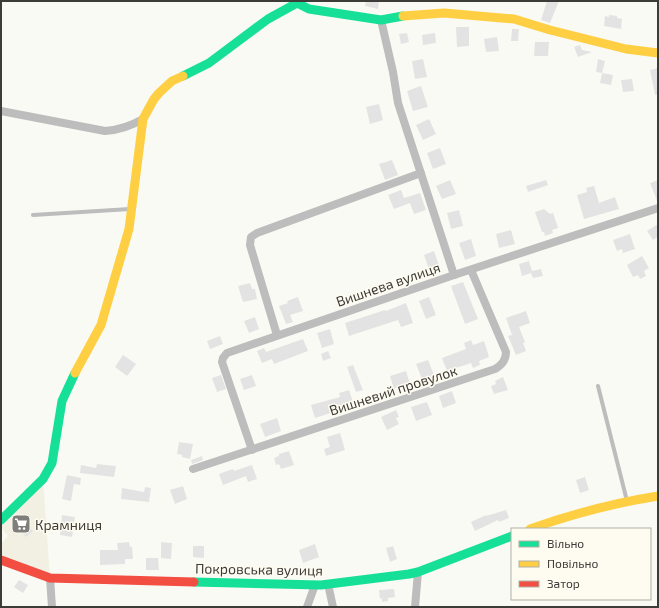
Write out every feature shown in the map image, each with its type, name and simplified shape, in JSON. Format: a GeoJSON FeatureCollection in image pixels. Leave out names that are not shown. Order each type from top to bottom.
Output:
{"type":"FeatureCollection","features":[{"type":"Feature","properties":{"kind":"street"},"geometry":{"type":"LineString","coordinates":[[1,520],[43,479],[49,469],[53,457],[62,401],[67,388],[101,325],[128,229],[132,209],[143,119],[154,99],[165,87],[180,77],[209,63],[268,19],[297,2],[309,9],[381,20],[410,15],[444,13],[514,19],[550,30],[626,49],[658,53]]}},
{"type":"Feature","properties":{"kind":"street"},"geometry":{"type":"LineString","coordinates":[[381,20],[393,72],[398,103],[454,275]]}},
{"type":"Feature","properties":{"kind":"street"},"geometry":{"type":"LineString","coordinates":[[1,111],[105,131],[118,130],[128,127],[143,119]]}},
{"type":"Feature","properties":{"kind":"street"},"geometry":{"type":"LineString","coordinates":[[277,335],[250,245],[251,237],[257,233],[421,173]]}},
{"type":"Feature","properties":{"kind":"street","name":"Вишнева вулиця"},"geometry":{"type":"LineString","coordinates":[[252,450],[222,362],[227,353],[454,275],[658,208]]}},
{"type":"Feature","properties":{"kind":"street","name":"Вишневий провулок"},"geometry":{"type":"LineString","coordinates":[[193,469],[500,367],[505,360],[506,352],[471,270]]}},
{"type":"Feature","properties":{"kind":"street"},"geometry":{"type":"LineString","coordinates":[[533,528],[558,518],[627,501],[658,496]]}},
{"type":"Feature","properties":{"kind":"street","name":"Покровська вулиця"},"geometry":{"type":"LineString","coordinates":[[1,560],[50,578],[68,580],[314,585],[418,572],[511,536]]}},
{"type":"Feature","properties":{"kind":"street"},"geometry":{"type":"LineString","coordinates":[[415,607],[418,572]]}},
{"type":"Feature","properties":{"kind":"street"},"geometry":{"type":"LineString","coordinates":[[50,578],[52,607]]}},
{"type":"Feature","properties":{"kind":"street"},"geometry":{"type":"LineString","coordinates":[[328,584],[333,607]]}},
{"type":"Feature","properties":{"kind":"street"},"geometry":{"type":"LineString","coordinates":[[307,607],[314,585]]}},
{"type":"Feature","properties":{"kind":"lane"},"geometry":{"type":"LineString","coordinates":[[33,215],[132,209]]}},
{"type":"Feature","properties":{"kind":"lane"},"geometry":{"type":"LineString","coordinates":[[598,386],[627,501]]}},
{"type":"Feature","properties":{"kind":"shaded area"},"geometry":{"type":"Polygon","coordinates":[[[43,479],[50,578],[1,560],[1,544],[8,536],[1,527],[1,520],[43,479]]]}},
{"type":"Feature","properties":{"kind":"building"},"geometry":{"type":"Polygon","coordinates":[[[366,1],[379,1],[378,9],[365,6],[366,1]]]}},
{"type":"Feature","properties":{"kind":"building"},"geometry":{"type":"Polygon","coordinates":[[[547,1],[559,1],[550,23],[541,20],[547,1]]]}},
{"type":"Feature","properties":{"kind":"building"},"geometry":{"type":"Polygon","coordinates":[[[609,15],[617,16],[617,18],[622,19],[621,29],[604,26],[605,16],[609,17],[609,15]]]}},
{"type":"Feature","properties":{"kind":"building"},"geometry":{"type":"Polygon","coordinates":[[[456,27],[469,27],[469,46],[457,47],[456,27]]]}},
{"type":"Feature","properties":{"kind":"building"},"geometry":{"type":"Polygon","coordinates":[[[512,29],[519,29],[518,41],[511,41],[512,29]]]}},
{"type":"Feature","properties":{"kind":"building"},"geometry":{"type":"Polygon","coordinates":[[[407,33],[409,42],[401,44],[399,34],[407,33]]]}},
{"type":"Feature","properties":{"kind":"building"},"geometry":{"type":"Polygon","coordinates":[[[435,33],[436,43],[423,45],[422,35],[435,33]]]}},
{"type":"Feature","properties":{"kind":"building"},"geometry":{"type":"Polygon","coordinates":[[[497,37],[499,51],[486,52],[484,39],[497,37]]]}},
{"type":"Feature","properties":{"kind":"building"},"geometry":{"type":"Polygon","coordinates":[[[535,42],[549,42],[548,56],[534,56],[535,42]]]}},
{"type":"Feature","properties":{"kind":"building"},"geometry":{"type":"Polygon","coordinates":[[[580,45],[582,50],[592,52],[578,57],[574,47],[580,45]]]}},
{"type":"Feature","properties":{"kind":"building"},"geometry":{"type":"Polygon","coordinates":[[[423,59],[427,77],[415,79],[412,61],[423,59]]]}},
{"type":"Feature","properties":{"kind":"building"},"geometry":{"type":"Polygon","coordinates":[[[598,59],[605,61],[602,73],[596,72],[598,59]]]}},
{"type":"Feature","properties":{"kind":"building"},"geometry":{"type":"Polygon","coordinates":[[[658,68],[658,94],[655,95],[650,70],[658,68]]]}},
{"type":"Feature","properties":{"kind":"building"},"geometry":{"type":"Polygon","coordinates":[[[602,73],[613,75],[611,85],[600,83],[602,73]]]}},
{"type":"Feature","properties":{"kind":"building"},"geometry":{"type":"Polygon","coordinates":[[[632,79],[634,91],[623,92],[621,80],[632,79]]]}},
{"type":"Feature","properties":{"kind":"building"},"geometry":{"type":"Polygon","coordinates":[[[421,86],[428,107],[413,111],[407,91],[421,86]]]}},
{"type":"Feature","properties":{"kind":"building"},"geometry":{"type":"Polygon","coordinates":[[[379,104],[383,120],[370,124],[366,107],[379,104]]]}},
{"type":"Feature","properties":{"kind":"building"},"geometry":{"type":"Polygon","coordinates":[[[429,119],[436,134],[423,140],[416,125],[429,119]]]}},
{"type":"Feature","properties":{"kind":"building"},"geometry":{"type":"Polygon","coordinates":[[[440,148],[446,164],[433,169],[427,153],[440,148]]]}},
{"type":"Feature","properties":{"kind":"building"},"geometry":{"type":"Polygon","coordinates":[[[392,160],[398,175],[385,180],[379,164],[392,160]]]}},
{"type":"Feature","properties":{"kind":"building"},"geometry":{"type":"Polygon","coordinates":[[[450,180],[456,194],[442,199],[436,186],[450,180]]]}},
{"type":"Feature","properties":{"kind":"building"},"geometry":{"type":"Polygon","coordinates":[[[546,180],[548,185],[528,192],[526,186],[546,180]]]}},
{"type":"Feature","properties":{"kind":"building"},"geometry":{"type":"Polygon","coordinates":[[[658,180],[658,203],[650,183],[658,180]]]}},
{"type":"Feature","properties":{"kind":"building"},"geometry":{"type":"Polygon","coordinates":[[[594,186],[599,203],[615,197],[619,209],[584,219],[577,195],[587,192],[586,188],[594,186]]]}},
{"type":"Feature","properties":{"kind":"building"},"geometry":{"type":"Polygon","coordinates":[[[401,190],[404,198],[420,193],[426,210],[414,214],[410,203],[394,209],[388,195],[401,190]]]}},
{"type":"Feature","properties":{"kind":"building"},"geometry":{"type":"Polygon","coordinates":[[[544,209],[550,214],[553,213],[558,228],[552,230],[553,233],[545,236],[544,232],[542,232],[535,212],[544,209]]]}},
{"type":"Feature","properties":{"kind":"building"},"geometry":{"type":"Polygon","coordinates":[[[459,210],[463,226],[451,229],[447,213],[459,210]]]}},
{"type":"Feature","properties":{"kind":"building"},"geometry":{"type":"Polygon","coordinates":[[[658,224],[658,237],[653,240],[647,231],[658,224]]]}},
{"type":"Feature","properties":{"kind":"building"},"geometry":{"type":"Polygon","coordinates":[[[511,230],[515,244],[499,248],[496,234],[511,230]]]}},
{"type":"Feature","properties":{"kind":"building"},"geometry":{"type":"Polygon","coordinates":[[[630,234],[635,249],[623,253],[622,249],[617,251],[613,240],[630,234]]]}},
{"type":"Feature","properties":{"kind":"building"},"geometry":{"type":"Polygon","coordinates":[[[471,239],[476,256],[465,260],[459,243],[471,239]]]}},
{"type":"Feature","properties":{"kind":"building"},"geometry":{"type":"Polygon","coordinates":[[[434,251],[439,265],[429,269],[424,255],[434,251]]]}},
{"type":"Feature","properties":{"kind":"building"},"geometry":{"type":"Polygon","coordinates":[[[642,256],[649,268],[644,271],[646,276],[640,279],[638,275],[633,277],[627,265],[642,256]]]}},
{"type":"Feature","properties":{"kind":"building"},"geometry":{"type":"Polygon","coordinates":[[[529,261],[532,271],[541,269],[543,276],[533,278],[531,273],[522,276],[519,264],[529,261]]]}},
{"type":"Feature","properties":{"kind":"building"},"geometry":{"type":"Polygon","coordinates":[[[463,282],[478,319],[465,324],[451,286],[463,282]]]}},
{"type":"Feature","properties":{"kind":"building"},"geometry":{"type":"Polygon","coordinates":[[[250,283],[252,289],[255,289],[257,299],[243,302],[238,286],[250,283]]]}},
{"type":"Feature","properties":{"kind":"building"},"geometry":{"type":"Polygon","coordinates":[[[298,297],[303,311],[290,315],[293,322],[286,324],[279,306],[298,297]]]}},
{"type":"Feature","properties":{"kind":"building"},"geometry":{"type":"Polygon","coordinates":[[[429,297],[436,315],[426,319],[419,301],[429,297]]]}},
{"type":"Feature","properties":{"kind":"building"},"geometry":{"type":"Polygon","coordinates":[[[406,303],[413,323],[401,327],[398,320],[349,336],[345,323],[385,310],[386,311],[406,303]]]}},
{"type":"Feature","properties":{"kind":"building"},"geometry":{"type":"Polygon","coordinates":[[[526,311],[530,323],[519,327],[525,342],[523,343],[526,351],[516,355],[508,336],[512,335],[506,318],[526,311]]]}},
{"type":"Feature","properties":{"kind":"building"},"geometry":{"type":"Polygon","coordinates":[[[255,317],[259,329],[249,333],[244,321],[255,317]]]}},
{"type":"Feature","properties":{"kind":"building"},"geometry":{"type":"Polygon","coordinates":[[[330,329],[334,344],[322,348],[317,333],[330,329]]]}},
{"type":"Feature","properties":{"kind":"building"},"geometry":{"type":"Polygon","coordinates":[[[220,336],[223,344],[210,349],[207,341],[220,336]]]}},
{"type":"Feature","properties":{"kind":"building"},"geometry":{"type":"Polygon","coordinates":[[[303,339],[308,351],[274,364],[272,359],[262,363],[257,351],[264,348],[266,352],[303,339]]]}},
{"type":"Feature","properties":{"kind":"building"},"geometry":{"type":"Polygon","coordinates":[[[471,340],[473,345],[484,341],[489,357],[479,361],[480,365],[473,368],[471,363],[447,371],[442,358],[466,349],[464,343],[471,340]]]}},
{"type":"Feature","properties":{"kind":"building"},"geometry":{"type":"Polygon","coordinates":[[[328,351],[331,358],[323,361],[321,354],[328,351]]]}},
{"type":"Feature","properties":{"kind":"building"},"geometry":{"type":"Polygon","coordinates":[[[123,355],[136,364],[127,376],[115,367],[123,355]]]}},
{"type":"Feature","properties":{"kind":"building"},"geometry":{"type":"Polygon","coordinates":[[[428,360],[434,375],[422,379],[416,364],[428,360]]]}},
{"type":"Feature","properties":{"kind":"building"},"geometry":{"type":"Polygon","coordinates":[[[353,365],[363,390],[356,392],[347,367],[353,365]]]}},
{"type":"Feature","properties":{"kind":"building"},"geometry":{"type":"Polygon","coordinates":[[[406,371],[410,384],[394,389],[390,376],[406,371]]]}},
{"type":"Feature","properties":{"kind":"building"},"geometry":{"type":"Polygon","coordinates":[[[221,375],[226,389],[217,392],[212,378],[221,375]]]}},
{"type":"Feature","properties":{"kind":"building"},"geometry":{"type":"Polygon","coordinates":[[[252,375],[256,386],[244,390],[240,379],[252,375]]]}},
{"type":"Feature","properties":{"kind":"building"},"geometry":{"type":"Polygon","coordinates":[[[503,377],[508,390],[494,394],[491,386],[496,384],[495,381],[503,377]]]}},
{"type":"Feature","properties":{"kind":"building"},"geometry":{"type":"Polygon","coordinates":[[[349,390],[353,402],[346,404],[347,409],[315,418],[311,405],[340,397],[339,393],[349,390]]]}},
{"type":"Feature","properties":{"kind":"building"},"geometry":{"type":"Polygon","coordinates":[[[452,391],[456,403],[443,408],[439,396],[452,391]]]}},
{"type":"Feature","properties":{"kind":"building"},"geometry":{"type":"Polygon","coordinates":[[[427,402],[432,415],[416,421],[411,407],[427,402]]]}},
{"type":"Feature","properties":{"kind":"building"},"geometry":{"type":"Polygon","coordinates":[[[396,410],[399,417],[396,418],[399,424],[387,430],[381,417],[396,410]]]}},
{"type":"Feature","properties":{"kind":"building"},"geometry":{"type":"Polygon","coordinates":[[[277,418],[281,431],[265,437],[260,424],[277,418]]]}},
{"type":"Feature","properties":{"kind":"building"},"geometry":{"type":"Polygon","coordinates":[[[340,433],[345,450],[326,456],[324,449],[330,447],[327,437],[340,433]]]}},
{"type":"Feature","properties":{"kind":"building"},"geometry":{"type":"Polygon","coordinates":[[[179,442],[193,444],[190,459],[177,454],[179,442]]]}},
{"type":"Feature","properties":{"kind":"building"},"geometry":{"type":"Polygon","coordinates":[[[289,451],[294,465],[281,469],[279,464],[276,465],[274,458],[279,456],[279,454],[289,451]]]}},
{"type":"Feature","properties":{"kind":"building"},"geometry":{"type":"Polygon","coordinates":[[[202,456],[203,460],[192,464],[191,460],[202,456]]]}},
{"type":"Feature","properties":{"kind":"building"},"geometry":{"type":"Polygon","coordinates":[[[97,464],[116,466],[114,477],[80,473],[81,465],[96,468],[97,464]]]}},
{"type":"Feature","properties":{"kind":"building"},"geometry":{"type":"Polygon","coordinates":[[[252,465],[257,479],[248,482],[246,476],[223,485],[219,474],[252,465]]]}},
{"type":"Feature","properties":{"kind":"building"},"geometry":{"type":"Polygon","coordinates":[[[67,475],[81,478],[80,485],[74,484],[71,501],[62,499],[67,475]]]}},
{"type":"Feature","properties":{"kind":"building"},"geometry":{"type":"Polygon","coordinates":[[[585,477],[589,490],[580,493],[576,480],[585,477]]]}},
{"type":"Feature","properties":{"kind":"building"},"geometry":{"type":"Polygon","coordinates":[[[183,486],[187,499],[175,504],[170,490],[183,486]]]}},
{"type":"Feature","properties":{"kind":"building"},"geometry":{"type":"Polygon","coordinates":[[[145,487],[151,488],[149,502],[121,499],[122,488],[144,492],[145,487]]]}},
{"type":"Feature","properties":{"kind":"building"},"geometry":{"type":"Polygon","coordinates":[[[506,510],[509,518],[499,522],[498,520],[475,531],[471,522],[486,515],[506,510]]]}},
{"type":"Feature","properties":{"kind":"building","name":"Крамниця"},"geometry":{"type":"Polygon","coordinates":[[[17,514],[33,531],[26,537],[11,520],[17,514]]]}},
{"type":"Feature","properties":{"kind":"building"},"geometry":{"type":"Polygon","coordinates":[[[62,515],[75,517],[72,537],[60,535],[62,515]]]}},
{"type":"Feature","properties":{"kind":"building"},"geometry":{"type":"Polygon","coordinates":[[[129,542],[130,547],[132,547],[133,559],[125,559],[125,564],[100,565],[100,550],[118,550],[117,543],[129,542]]]}},
{"type":"Feature","properties":{"kind":"building"},"geometry":{"type":"Polygon","coordinates":[[[161,542],[172,543],[171,559],[161,558],[161,542]]]}},
{"type":"Feature","properties":{"kind":"building"},"geometry":{"type":"Polygon","coordinates":[[[315,544],[319,557],[303,563],[299,550],[315,544]]]}},
{"type":"Feature","properties":{"kind":"building"},"geometry":{"type":"Polygon","coordinates":[[[193,546],[204,546],[204,558],[193,557],[193,546]]]}},
{"type":"Feature","properties":{"kind":"building"},"geometry":{"type":"Polygon","coordinates":[[[393,546],[397,559],[390,562],[386,548],[393,546]]]}},
{"type":"Feature","properties":{"kind":"building"},"geometry":{"type":"Polygon","coordinates":[[[146,558],[158,558],[159,570],[146,570],[146,558]]]}},
{"type":"Feature","properties":{"kind":"building"},"geometry":{"type":"Polygon","coordinates":[[[19,580],[28,585],[23,593],[14,587],[19,580]]]}},
{"type":"Feature","properties":{"kind":"building"},"geometry":{"type":"Polygon","coordinates":[[[394,589],[395,597],[388,598],[388,601],[382,602],[382,598],[380,599],[379,590],[394,589]]]}},
{"type":"Feature","properties":{"kind":"traffic: fast"},"geometry":{"type":"LineString","coordinates":[[183,76],[209,63],[268,19],[297,3],[309,9],[381,20],[403,16]]}},
{"type":"Feature","properties":{"kind":"traffic: fast"},"geometry":{"type":"LineString","coordinates":[[1,520],[43,479],[52,463],[62,401],[75,373]]}},
{"type":"Feature","properties":{"kind":"traffic: fast"},"geometry":{"type":"LineString","coordinates":[[194,582],[321,585],[409,574],[418,572],[511,536]]}},
{"type":"Feature","properties":{"kind":"traffic: slow"},"geometry":{"type":"LineString","coordinates":[[403,16],[444,13],[514,19],[550,30],[626,49],[658,53]]}},
{"type":"Feature","properties":{"kind":"traffic: slow"},"geometry":{"type":"LineString","coordinates":[[75,373],[101,325],[129,229],[143,119],[159,93],[172,81],[183,76]]}},
{"type":"Feature","properties":{"kind":"traffic: slow"},"geometry":{"type":"LineString","coordinates":[[533,528],[562,518],[593,510],[658,496]]}},
{"type":"Feature","properties":{"kind":"traffic: jam"},"geometry":{"type":"LineString","coordinates":[[1,560],[50,578],[194,582]]}},
{"type":"Feature","properties":{"kind":"place","name":"Крамниця"},"geometry":{"type":"Point","coordinates":[21,524]}}]}
